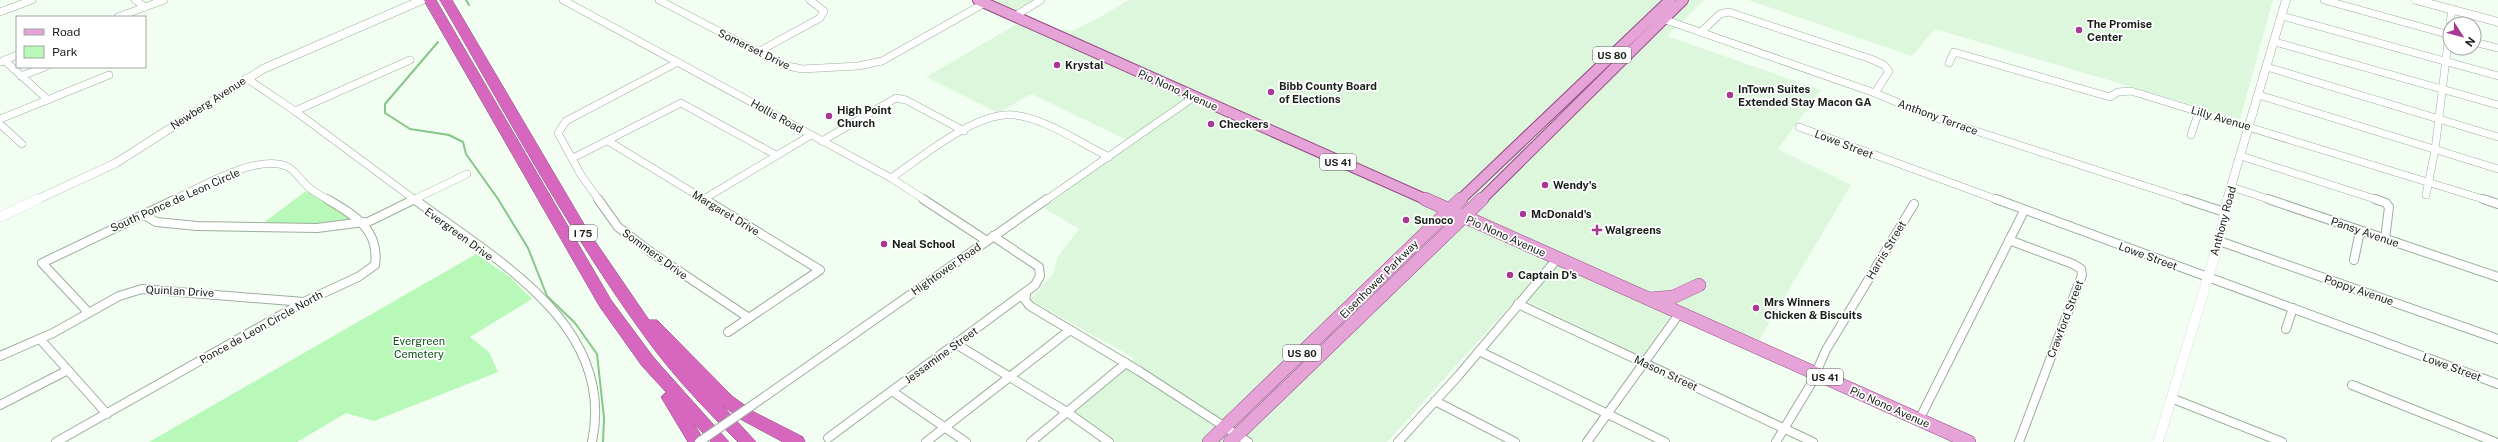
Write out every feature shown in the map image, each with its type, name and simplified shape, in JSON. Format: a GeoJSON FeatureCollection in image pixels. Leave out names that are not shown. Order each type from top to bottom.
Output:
{"type":"FeatureCollection","features":[{"type":"Feature","properties":{"kind":"highway","name":"I 75"},"geometry":{"type":"LineString","coordinates":[[436,2],[619,292],[672,362],[748,442]]}},
{"type":"Feature","properties":{"kind":"highway","name":"I 75"},"geometry":{"type":"LineString","coordinates":[[436,2],[602,297],[648,362],[684,404],[722,442]]}},
{"type":"Feature","properties":{"kind":"highway"},"geometry":{"type":"LineString","coordinates":[[619,292],[726,400],[748,416],[797,442]]}},
{"type":"Feature","properties":{"kind":"highway"},"geometry":{"type":"LineString","coordinates":[[648,362],[698,442]]}},
{"type":"Feature","properties":{"kind":"main road","name":"Eisenhower Parkway"},"geometry":{"type":"LineString","coordinates":[[1238,440],[1297,380],[1464,217],[1658,17],[1670,0]]}},
{"type":"Feature","properties":{"kind":"main road","name":"Eisenhower Parkway"},"geometry":{"type":"LineString","coordinates":[[1209,442],[1450,211],[1658,17],[1683,0]]}},
{"type":"Feature","properties":{"kind":"main road","name":"Pio Nono Avenue"},"geometry":{"type":"LineString","coordinates":[[982,1],[1968,442]]}},
{"type":"Feature","properties":{"kind":"main road"},"geometry":{"type":"LineString","coordinates":[[1646,299],[1674,297],[1699,285]]}},
{"type":"Feature","properties":{"kind":"street"},"geometry":{"type":"LineString","coordinates":[[0,12],[32,0]]}},
{"type":"Feature","properties":{"kind":"street"},"geometry":{"type":"LineString","coordinates":[[135,0],[145,7]]}},
{"type":"Feature","properties":{"kind":"street"},"geometry":{"type":"LineString","coordinates":[[121,16],[164,0]]}},
{"type":"Feature","properties":{"kind":"street","name":"Hollis Road"},"geometry":{"type":"LineString","coordinates":[[563,0],[891,178],[1037,266]]}},
{"type":"Feature","properties":{"kind":"street","name":"Somerset Drive"},"geometry":{"type":"LineString","coordinates":[[659,0],[790,68],[815,69],[869,64],[897,53],[982,1]]}},
{"type":"Feature","properties":{"kind":"street"},"geometry":{"type":"LineString","coordinates":[[758,52],[820,18],[824,11],[820,6],[810,0]]}},
{"type":"Feature","properties":{"kind":"street"},"geometry":{"type":"LineString","coordinates":[[1015,16],[1041,0]]}},
{"type":"Feature","properties":{"kind":"street","name":"Anthony Road"},"geometry":{"type":"LineString","coordinates":[[2158,442],[2207,276],[2219,241],[2224,212],[2275,42],[2286,0]]}},
{"type":"Feature","properties":{"kind":"street"},"geometry":{"type":"LineString","coordinates":[[2324,0],[2442,33]]}},
{"type":"Feature","properties":{"kind":"street"},"geometry":{"type":"LineString","coordinates":[[2416,0],[2498,22]]}},
{"type":"Feature","properties":{"kind":"street","name":"Newberg Avenue"},"geometry":{"type":"LineString","coordinates":[[0,217],[116,163],[246,78],[436,2]]}},
{"type":"Feature","properties":{"kind":"street"},"geometry":{"type":"LineString","coordinates":[[2451,16],[2452,10]]}},
{"type":"Feature","properties":{"kind":"street"},"geometry":{"type":"LineString","coordinates":[[1701,32],[1720,14],[1729,12],[1871,59],[1884,65],[1889,71],[1875,93]]}},
{"type":"Feature","properties":{"kind":"street"},"geometry":{"type":"LineString","coordinates":[[2282,16],[2498,76]]}},
{"type":"Feature","properties":{"kind":"street","name":"Anthony Terrace"},"geometry":{"type":"LineString","coordinates":[[1658,17],[1875,93],[1930,116],[2224,212]]}},
{"type":"Feature","properties":{"kind":"street"},"geometry":{"type":"LineString","coordinates":[[2275,42],[2498,105]]}},
{"type":"Feature","properties":{"kind":"street"},"geometry":{"type":"LineString","coordinates":[[2482,44],[2498,48]]}},
{"type":"Feature","properties":{"kind":"street","name":"Lilly Avenue"},"geometry":{"type":"LineString","coordinates":[[1949,63],[1954,52],[2110,97],[2118,92],[2131,91],[2250,126],[2498,204]]}},
{"type":"Feature","properties":{"kind":"street"},"geometry":{"type":"LineString","coordinates":[[16,55],[2,61],[48,100]]}},
{"type":"Feature","properties":{"kind":"street"},"geometry":{"type":"LineString","coordinates":[[2426,195],[2435,150],[2441,89],[2447,56]]}},
{"type":"Feature","properties":{"kind":"street"},"geometry":{"type":"LineString","coordinates":[[295,111],[410,60]]}},
{"type":"Feature","properties":{"kind":"street","name":"Sommers Drive"},"geometry":{"type":"LineString","coordinates":[[678,62],[566,121],[559,130],[560,140],[618,227],[652,253],[749,318]]}},
{"type":"Feature","properties":{"kind":"street"},"geometry":{"type":"LineString","coordinates":[[2267,67],[2498,137]]}},
{"type":"Feature","properties":{"kind":"street"},"geometry":{"type":"LineString","coordinates":[[21,76],[42,68]]}},
{"type":"Feature","properties":{"kind":"street"},"geometry":{"type":"LineString","coordinates":[[0,119],[109,75]]}},
{"type":"Feature","properties":{"kind":"street","name":"Evergreen Drive"},"geometry":{"type":"LineString","coordinates":[[246,78],[295,111],[414,201],[531,286],[570,330],[583,353],[592,382],[595,422],[592,442]]}},
{"type":"Feature","properties":{"kind":"street"},"geometry":{"type":"LineString","coordinates":[[2259,95],[2498,169]]}},
{"type":"Feature","properties":{"kind":"street","name":"Hightower Road"},"geometry":{"type":"LineString","coordinates":[[698,442],[1194,97]]}},
{"type":"Feature","properties":{"kind":"street"},"geometry":{"type":"LineString","coordinates":[[822,141],[896,98],[906,100],[964,131]]}},
{"type":"Feature","properties":{"kind":"street"},"geometry":{"type":"LineString","coordinates":[[573,158],[608,141],[674,105],[683,103],[776,155]]}},
{"type":"Feature","properties":{"kind":"street"},"geometry":{"type":"LineString","coordinates":[[2191,135],[2199,111]]}},
{"type":"Feature","properties":{"kind":"street"},"geometry":{"type":"LineString","coordinates":[[891,178],[987,118],[1013,115],[1024,118],[1109,157]]}},
{"type":"Feature","properties":{"kind":"street"},"geometry":{"type":"LineString","coordinates":[[0,124],[22,144]]}},
{"type":"Feature","properties":{"kind":"street","name":"Lowe Street"},"geometry":{"type":"LineString","coordinates":[[1799,127],[2498,384]]}},
{"type":"Feature","properties":{"kind":"street"},"geometry":{"type":"LineString","coordinates":[[704,199],[811,135]]}},
{"type":"Feature","properties":{"kind":"street","name":"Margaret Drive"},"geometry":{"type":"LineString","coordinates":[[608,141],[820,270],[749,318]]}},
{"type":"Feature","properties":{"kind":"street"},"geometry":{"type":"LineString","coordinates":[[2241,156],[2386,202],[2389,207],[2385,239]]}},
{"type":"Feature","properties":{"kind":"street","name":"South Ponce de Leon Circle"},"geometry":{"type":"LineString","coordinates":[[88,312],[42,263],[54,255],[242,169],[272,164],[287,166],[310,189],[345,208],[365,222]]}},
{"type":"Feature","properties":{"kind":"street"},"geometry":{"type":"LineString","coordinates":[[143,214],[156,222],[197,226],[317,228],[365,222],[414,201],[468,174]]}},
{"type":"Feature","properties":{"kind":"street","name":"Pansy Avenue"},"geometry":{"type":"LineString","coordinates":[[2232,187],[2498,277]]}},
{"type":"Feature","properties":{"kind":"street","name":"Harris Street"},"geometry":{"type":"LineString","coordinates":[[1776,442],[1811,384],[1814,372],[1914,204]]}},
{"type":"Feature","properties":{"kind":"street"},"geometry":{"type":"LineString","coordinates":[[1919,420],[2024,211]]}},
{"type":"Feature","properties":{"kind":"street","name":"Ponce de Leon Circle North"},"geometry":{"type":"LineString","coordinates":[[56,442],[304,302],[358,277],[375,265],[376,256],[365,222]]}},
{"type":"Feature","properties":{"kind":"street"},"geometry":{"type":"LineString","coordinates":[[2354,260],[2360,231]]}},
{"type":"Feature","properties":{"kind":"street","name":"Crawford Street"},"geometry":{"type":"LineString","coordinates":[[2009,240],[2073,264],[2081,269],[2082,275],[2019,442]]}},
{"type":"Feature","properties":{"kind":"street","name":"Poppy Avenue"},"geometry":{"type":"LineString","coordinates":[[2219,241],[2498,339]]}},
{"type":"Feature","properties":{"kind":"street"},"geometry":{"type":"LineString","coordinates":[[1398,442],[1480,351],[1557,259]]}},
{"type":"Feature","properties":{"kind":"street","name":"Jessamine Street"},"geometry":{"type":"LineString","coordinates":[[828,438],[1014,301],[1026,295],[1040,278],[1041,271],[1037,266]]}},
{"type":"Feature","properties":{"kind":"street","name":"Quinlan Drive"},"geometry":{"type":"LineString","coordinates":[[0,356],[40,339],[119,296],[142,289],[304,302]]}},
{"type":"Feature","properties":{"kind":"street"},"geometry":{"type":"LineString","coordinates":[[1026,295],[1025,300],[1030,306],[1126,363],[1225,428],[1238,440]]}},
{"type":"Feature","properties":{"kind":"street","name":"Mason Street"},"geometry":{"type":"LineString","coordinates":[[1518,304],[1813,442]]}},
{"type":"Feature","properties":{"kind":"street"},"geometry":{"type":"LineString","coordinates":[[2286,329],[2293,308]]}},
{"type":"Feature","properties":{"kind":"street"},"geometry":{"type":"LineString","coordinates":[[1587,442],[1679,314]]}},
{"type":"Feature","properties":{"kind":"street"},"geometry":{"type":"LineString","coordinates":[[728,332],[749,318]]}},
{"type":"Feature","properties":{"kind":"street"},"geometry":{"type":"LineString","coordinates":[[926,442],[1070,330]]}},
{"type":"Feature","properties":{"kind":"street"},"geometry":{"type":"LineString","coordinates":[[40,339],[107,414]]}},
{"type":"Feature","properties":{"kind":"street"},"geometry":{"type":"LineString","coordinates":[[956,344],[1067,412],[1109,442]]}},
{"type":"Feature","properties":{"kind":"street"},"geometry":{"type":"LineString","coordinates":[[1480,351],[1665,442]]}},
{"type":"Feature","properties":{"kind":"street"},"geometry":{"type":"LineString","coordinates":[[1031,442],[1126,363]]}},
{"type":"Feature","properties":{"kind":"street"},"geometry":{"type":"LineString","coordinates":[[0,405],[68,370]]}},
{"type":"Feature","properties":{"kind":"street"},"geometry":{"type":"LineString","coordinates":[[2352,386],[2495,442]]}},
{"type":"Feature","properties":{"kind":"street"},"geometry":{"type":"LineString","coordinates":[[892,391],[966,442]]}},
{"type":"Feature","properties":{"kind":"street"},"geometry":{"type":"LineString","coordinates":[[2171,398],[2282,442]]}},
{"type":"Feature","properties":{"kind":"street"},"geometry":{"type":"LineString","coordinates":[[1435,401],[1515,442]]}},
{"type":"Feature","properties":{"kind":"shaded area"},"geometry":{"type":"Polygon","coordinates":[[[992,0],[1035,0],[1017,11],[992,0]]]}},
{"type":"Feature","properties":{"kind":"shaded area"},"geometry":{"type":"Polygon","coordinates":[[[1128,0],[1704,0],[1667,36],[1821,90],[1778,149],[1851,185],[1752,352],[1670,315],[1642,356],[1518,297],[1387,442],[1109,442],[1062,413],[1134,358],[1030,300],[1053,274],[1058,256],[1079,229],[1044,208],[1129,141],[1031,94],[999,113],[926,77],[1020,22],[1072,31],[1099,18],[1128,0]]]}},
{"type":"Feature","properties":{"kind":"shaded area"},"geometry":{"type":"Polygon","coordinates":[[[1748,0],[2273,0],[2240,119],[1935,29],[1912,56],[1748,0]]]}},
{"type":"Feature","properties":{"kind":"green space"},"geometry":{"type":"Polygon","coordinates":[[[306,191],[340,208],[358,222],[309,226],[262,224],[306,191]]]}},
{"type":"Feature","properties":{"kind":"green space","name":"Evergreen Cemetery"},"geometry":{"type":"Polygon","coordinates":[[[476,254],[510,277],[532,299],[470,337],[489,352],[498,372],[374,421],[346,413],[297,442],[149,442],[476,254]]]}},
{"type":"Feature","properties":{"kind":"waterway"},"geometry":{"type":"LineString","coordinates":[[466,0],[469,5]]}},
{"type":"Feature","properties":{"kind":"waterway"},"geometry":{"type":"LineString","coordinates":[[438,42],[385,104],[385,113],[410,129],[449,135],[463,142],[466,154],[498,199],[528,248],[547,296],[575,323],[597,354],[604,418],[603,442]]}},
{"type":"Feature","properties":{"kind":"place","name":"The Promise Center"},"geometry":{"type":"Point","coordinates":[2079,30]}},
{"type":"Feature","properties":{"kind":"place","name":"Krystal"},"geometry":{"type":"Point","coordinates":[1057,65]}},
{"type":"Feature","properties":{"kind":"place","name":"Bibb County Board of Elections"},"geometry":{"type":"Point","coordinates":[1271,92]}},
{"type":"Feature","properties":{"kind":"place","name":"InTown Suites Extended Stay Macon GA"},"geometry":{"type":"Point","coordinates":[1730,95]}},
{"type":"Feature","properties":{"kind":"place","name":"High Point Church"},"geometry":{"type":"Point","coordinates":[829,116]}},
{"type":"Feature","properties":{"kind":"place","name":"Checkers"},"geometry":{"type":"Point","coordinates":[1211,124]}},
{"type":"Feature","properties":{"kind":"place","name":"Wendy's"},"geometry":{"type":"Point","coordinates":[1545,185]}},
{"type":"Feature","properties":{"kind":"place","name":"McDonald's"},"geometry":{"type":"Point","coordinates":[1523,214]}},
{"type":"Feature","properties":{"kind":"place","name":"Sunoco"},"geometry":{"type":"Point","coordinates":[1406,220]}},
{"type":"Feature","properties":{"kind":"place","name":"Walgreens"},"geometry":{"type":"Point","coordinates":[1597,230]}},
{"type":"Feature","properties":{"kind":"place","name":"Neal School"},"geometry":{"type":"Point","coordinates":[884,244]}},
{"type":"Feature","properties":{"kind":"place","name":"Captain D's"},"geometry":{"type":"Point","coordinates":[1510,275]}},
{"type":"Feature","properties":{"kind":"place","name":"Mrs Winners Chicken & Biscuits"},"geometry":{"type":"Point","coordinates":[1756,308]}}]}
